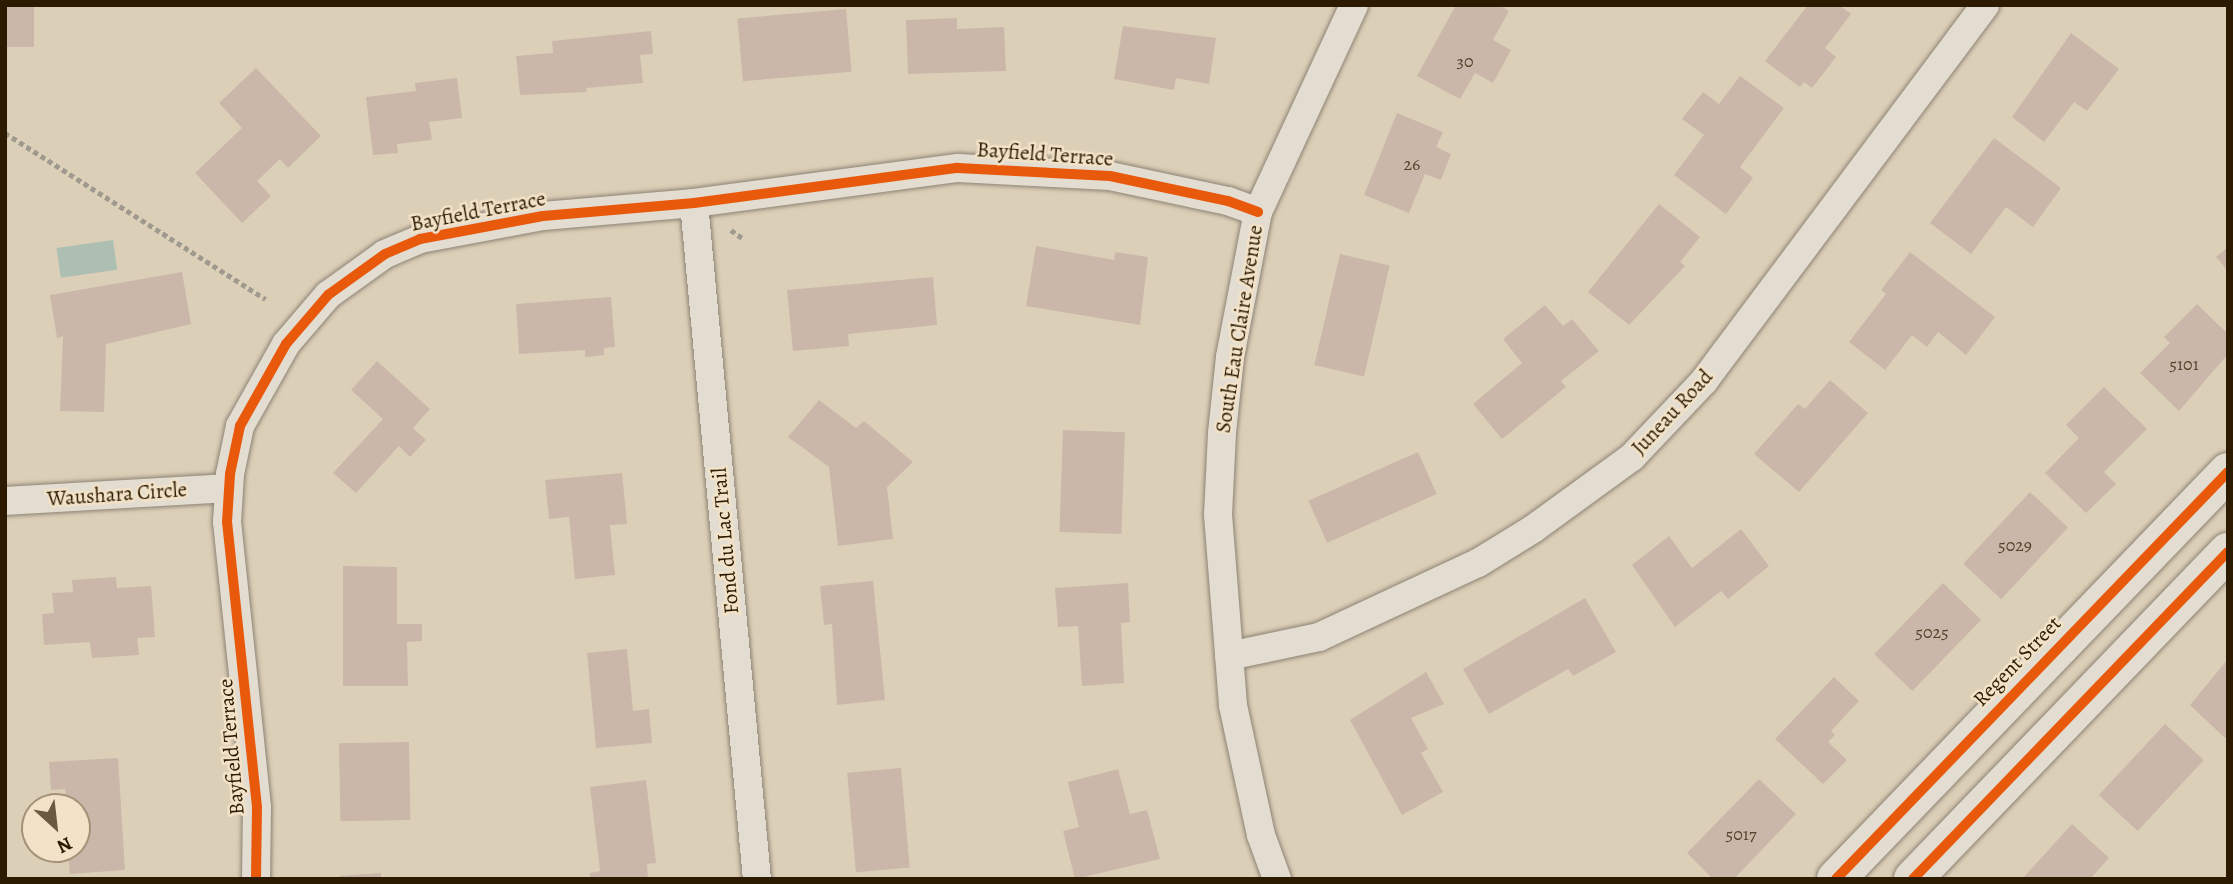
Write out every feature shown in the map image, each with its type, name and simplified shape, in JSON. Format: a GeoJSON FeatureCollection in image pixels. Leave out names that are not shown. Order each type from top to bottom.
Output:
{"type":"FeatureCollection","features":[{"type":"Feature","properties":{"kind":"street","name":"South Eau Claire Avenue"},"geometry":{"type":"LineString","coordinates":[[1277,879],[1261,835],[1229,656],[1218,515],[1222,433],[1230,357],[1258,212],[1354,5]]}},
{"type":"Feature","properties":{"kind":"street","name":"Juneau Road"},"geometry":{"type":"LineString","coordinates":[[1229,656],[1319,637],[1478,563],[1534,529],[1632,457],[1704,382],[1985,5]]}},
{"type":"Feature","properties":{"kind":"street","name":"Bayfield Terrace"},"geometry":{"type":"LineString","coordinates":[[256,879],[257,807],[228,523],[229,488],[240,426],[286,344],[328,295],[385,254],[420,239],[543,216],[694,203],[958,168],[1110,176],[1228,201],[1258,212]]}},
{"type":"Feature","properties":{"kind":"street","name":"Fond du Lac Trail"},"geometry":{"type":"LineString","coordinates":[[694,203],[757,879]]}},
{"type":"Feature","properties":{"kind":"street","name":"Regent Street"},"geometry":{"type":"LineString","coordinates":[[1836,879],[2228,472]]}},
{"type":"Feature","properties":{"kind":"street","name":"Waushara Circle"},"geometry":{"type":"LineString","coordinates":[[5,501],[229,488]]}},
{"type":"Feature","properties":{"kind":"street"},"geometry":{"type":"LineString","coordinates":[[1913,879],[2228,552]]}},
{"type":"Feature","properties":{"kind":"path"},"geometry":{"type":"LineString","coordinates":[[5,133],[266,299]]}},
{"type":"Feature","properties":{"kind":"path"},"geometry":{"type":"LineString","coordinates":[[732,230],[744,239]]}},
{"type":"Feature","properties":{"kind":"shaded area"},"geometry":{"type":"Polygon","coordinates":[[[113,240],[117,270],[61,278],[57,248],[113,240]]]}},
{"type":"Feature","properties":{"kind":"building"},"geometry":{"type":"Polygon","coordinates":[[[5,5],[34,5],[34,47],[5,47],[5,5]]]}},
{"type":"Feature","properties":{"kind":"building"},"geometry":{"type":"Polygon","coordinates":[[[1456,5],[1499,5],[1509,11],[1493,40],[1511,50],[1493,83],[1475,73],[1460,99],[1417,76],[1456,5]]]}},
{"type":"Feature","properties":{"kind":"building"},"geometry":{"type":"Polygon","coordinates":[[[1808,5],[1839,5],[1851,14],[1825,48],[1836,57],[1812,88],[1804,82],[1800,87],[1765,61],[1808,5]]]}},
{"type":"Feature","properties":{"kind":"building"},"geometry":{"type":"Polygon","coordinates":[[[846,9],[851,72],[743,81],[737,18],[846,9]]]}},
{"type":"Feature","properties":{"kind":"building"},"geometry":{"type":"Polygon","coordinates":[[[957,18],[957,29],[1004,27],[1006,71],[908,74],[906,20],[957,18]]]}},
{"type":"Feature","properties":{"kind":"building"},"geometry":{"type":"Polygon","coordinates":[[[1123,26],[1216,38],[1209,84],[1176,78],[1174,90],[1114,79],[1123,26]]]}},
{"type":"Feature","properties":{"kind":"building"},"geometry":{"type":"Polygon","coordinates":[[[651,31],[653,54],[640,55],[643,83],[586,88],[587,92],[520,95],[516,56],[553,53],[552,41],[651,31]]]}},
{"type":"Feature","properties":{"kind":"building"},"geometry":{"type":"Polygon","coordinates":[[[2071,33],[2119,69],[2087,111],[2074,102],[2044,142],[2012,117],[2071,33]]]}},
{"type":"Feature","properties":{"kind":"building"},"geometry":{"type":"Polygon","coordinates":[[[256,68],[321,136],[288,168],[280,159],[257,181],[271,196],[242,223],[195,173],[242,128],[219,103],[256,68]]]}},
{"type":"Feature","properties":{"kind":"building"},"geometry":{"type":"Polygon","coordinates":[[[1740,76],[1784,108],[1740,167],[1753,178],[1726,214],[1674,175],[1704,135],[1682,119],[1703,92],[1719,104],[1740,76]]]}},
{"type":"Feature","properties":{"kind":"building"},"geometry":{"type":"Polygon","coordinates":[[[457,78],[462,118],[429,122],[432,140],[397,144],[398,153],[373,155],[366,97],[416,91],[415,83],[457,78]]]}},
{"type":"Feature","properties":{"kind":"building"},"geometry":{"type":"Polygon","coordinates":[[[1397,113],[1443,132],[1436,147],[1451,154],[1441,180],[1425,174],[1409,213],[1364,195],[1397,113]]]}},
{"type":"Feature","properties":{"kind":"building"},"geometry":{"type":"Polygon","coordinates":[[[1994,138],[2061,188],[2033,227],[2006,207],[1971,254],[1930,223],[1994,138]]]}},
{"type":"Feature","properties":{"kind":"building"},"geometry":{"type":"Polygon","coordinates":[[[1659,204],[1700,237],[1680,262],[1685,266],[1629,325],[1588,292],[1659,204]]]}},
{"type":"Feature","properties":{"kind":"building"},"geometry":{"type":"Polygon","coordinates":[[[1036,246],[1114,260],[1115,252],[1148,257],[1140,325],[1026,306],[1036,246]]]}},
{"type":"Feature","properties":{"kind":"building"},"geometry":{"type":"Polygon","coordinates":[[[2228,247],[2228,271],[2216,257],[2228,247]]]}},
{"type":"Feature","properties":{"kind":"building"},"geometry":{"type":"Polygon","coordinates":[[[1910,252],[1995,317],[1966,355],[1938,332],[1927,347],[1912,335],[1885,370],[1849,342],[1886,294],[1881,290],[1910,252]]]}},
{"type":"Feature","properties":{"kind":"building"},"geometry":{"type":"Polygon","coordinates":[[[1340,254],[1390,265],[1364,377],[1314,365],[1340,254]]]}},
{"type":"Feature","properties":{"kind":"building"},"geometry":{"type":"Polygon","coordinates":[[[182,272],[191,324],[106,344],[104,412],[60,411],[63,336],[57,338],[50,295],[182,272]]]}},
{"type":"Feature","properties":{"kind":"building"},"geometry":{"type":"Polygon","coordinates":[[[933,277],[937,325],[848,334],[849,346],[793,351],[787,290],[933,277]]]}},
{"type":"Feature","properties":{"kind":"building"},"geometry":{"type":"Polygon","coordinates":[[[611,297],[615,347],[604,348],[604,355],[585,357],[585,350],[519,354],[516,304],[611,297]]]}},
{"type":"Feature","properties":{"kind":"building"},"geometry":{"type":"Polygon","coordinates":[[[2197,304],[2228,334],[2228,354],[2179,411],[2140,373],[2170,343],[2164,337],[2197,304]]]}},
{"type":"Feature","properties":{"kind":"building"},"geometry":{"type":"Polygon","coordinates":[[[1545,305],[1563,326],[1572,319],[1599,351],[1561,381],[1566,387],[1502,439],[1473,404],[1522,363],[1503,339],[1545,305]]]}},
{"type":"Feature","properties":{"kind":"building"},"geometry":{"type":"Polygon","coordinates":[[[377,361],[430,409],[413,428],[426,440],[410,457],[399,446],[356,493],[333,473],[383,419],[351,390],[377,361]]]}},
{"type":"Feature","properties":{"kind":"building"},"geometry":{"type":"Polygon","coordinates":[[[1830,380],[1868,413],[1799,492],[1754,454],[1798,404],[1805,409],[1830,380]]]}},
{"type":"Feature","properties":{"kind":"building"},"geometry":{"type":"Polygon","coordinates":[[[2104,387],[2147,429],[2104,472],[2116,484],[2086,513],[2045,473],[2079,438],[2066,425],[2104,387]]]}},
{"type":"Feature","properties":{"kind":"building"},"geometry":{"type":"Polygon","coordinates":[[[819,400],[856,428],[864,421],[913,462],[887,487],[893,539],[838,546],[829,467],[788,437],[819,400]]]}},
{"type":"Feature","properties":{"kind":"building"},"geometry":{"type":"Polygon","coordinates":[[[1063,430],[1125,432],[1121,534],[1059,532],[1063,430]]]}},
{"type":"Feature","properties":{"kind":"building"},"geometry":{"type":"Polygon","coordinates":[[[1418,452],[1437,494],[1327,543],[1308,501],[1418,452]]]}},
{"type":"Feature","properties":{"kind":"building"},"geometry":{"type":"Polygon","coordinates":[[[622,473],[627,524],[610,525],[615,575],[575,579],[569,517],[549,519],[545,480],[622,473]]]}},
{"type":"Feature","properties":{"kind":"building"},"geometry":{"type":"Polygon","coordinates":[[[2030,492],[2068,527],[2001,599],[1963,564],[2030,492]]]}},
{"type":"Feature","properties":{"kind":"building"},"geometry":{"type":"Polygon","coordinates":[[[1741,529],[1769,566],[1728,599],[1721,591],[1675,627],[1632,565],[1669,536],[1692,568],[1741,529]]]}},
{"type":"Feature","properties":{"kind":"building"},"geometry":{"type":"Polygon","coordinates":[[[343,566],[397,567],[397,624],[422,624],[422,641],[407,642],[408,686],[343,686],[343,566]]]}},
{"type":"Feature","properties":{"kind":"building"},"geometry":{"type":"Polygon","coordinates":[[[116,577],[117,588],[151,586],[155,637],[137,638],[139,655],[92,658],[90,642],[44,645],[42,614],[54,613],[52,593],[73,592],[72,580],[116,577]]]}},
{"type":"Feature","properties":{"kind":"building"},"geometry":{"type":"Polygon","coordinates":[[[873,581],[885,700],[837,705],[832,624],[824,625],[820,586],[873,581]]]}},
{"type":"Feature","properties":{"kind":"building"},"geometry":{"type":"Polygon","coordinates":[[[1128,583],[1130,622],[1121,623],[1124,683],[1082,686],[1078,626],[1058,627],[1055,588],[1128,583]]]}},
{"type":"Feature","properties":{"kind":"building"},"geometry":{"type":"Polygon","coordinates":[[[1943,583],[1981,620],[1912,691],[1874,654],[1943,583]]]}},
{"type":"Feature","properties":{"kind":"building"},"geometry":{"type":"Polygon","coordinates":[[[1585,598],[1616,652],[1573,676],[1568,669],[1489,714],[1463,669],[1585,598]]]}},
{"type":"Feature","properties":{"kind":"building"},"geometry":{"type":"Polygon","coordinates":[[[627,649],[633,711],[649,709],[652,743],[596,748],[587,653],[627,649]]]}},
{"type":"Feature","properties":{"kind":"building"},"geometry":{"type":"Polygon","coordinates":[[[2228,659],[2228,735],[2225,738],[2190,705],[2228,659]]]}},
{"type":"Feature","properties":{"kind":"building"},"geometry":{"type":"Polygon","coordinates":[[[1426,672],[1444,704],[1411,718],[1428,749],[1421,753],[1443,792],[1402,815],[1350,720],[1426,672]]]}},
{"type":"Feature","properties":{"kind":"building"},"geometry":{"type":"Polygon","coordinates":[[[1834,677],[1859,701],[1831,731],[1835,735],[1828,742],[1847,760],[1823,784],[1775,739],[1834,677]]]}},
{"type":"Feature","properties":{"kind":"building"},"geometry":{"type":"Polygon","coordinates":[[[2165,724],[2204,760],[2138,831],[2099,795],[2165,724]]]}},
{"type":"Feature","properties":{"kind":"building"},"geometry":{"type":"Polygon","coordinates":[[[409,742],[410,820],[340,821],[339,743],[409,742]]]}},
{"type":"Feature","properties":{"kind":"building"},"geometry":{"type":"Polygon","coordinates":[[[118,758],[125,870],[70,874],[69,863],[91,863],[91,793],[51,790],[49,762],[118,758]]]}},
{"type":"Feature","properties":{"kind":"building"},"geometry":{"type":"Polygon","coordinates":[[[901,768],[910,868],[856,872],[847,773],[901,768]]]}},
{"type":"Feature","properties":{"kind":"building"},"geometry":{"type":"Polygon","coordinates":[[[1118,769],[1130,814],[1147,810],[1160,859],[1075,879],[1063,831],[1079,827],[1068,782],[1118,769]]]}},
{"type":"Feature","properties":{"kind":"building"},"geometry":{"type":"Polygon","coordinates":[[[1759,779],[1796,814],[1734,879],[1713,879],[1687,853],[1759,779]]]}},
{"type":"Feature","properties":{"kind":"building"},"geometry":{"type":"Polygon","coordinates":[[[646,780],[656,863],[647,864],[648,879],[590,879],[590,873],[600,871],[590,787],[646,780]]]}},
{"type":"Feature","properties":{"kind":"building"},"geometry":{"type":"Polygon","coordinates":[[[2072,824],[2109,858],[2090,879],[2022,879],[2072,824]]]}},
{"type":"Feature","properties":{"kind":"building"},"geometry":{"type":"Polygon","coordinates":[[[381,873],[381,879],[339,879],[339,876],[381,873]]]}},
{"type":"Feature","properties":{"kind":"cycle path"},"geometry":{"type":"LineString","coordinates":[[256,879],[257,807],[227,522],[230,474],[240,426],[286,344],[328,295],[385,254],[420,239],[543,216],[694,203],[958,168],[1110,176],[1228,201],[1258,212]]}},
{"type":"Feature","properties":{"kind":"cycle path"},"geometry":{"type":"LineString","coordinates":[[1836,879],[2228,472]]}},
{"type":"Feature","properties":{"kind":"cycle path"},"geometry":{"type":"LineString","coordinates":[[1913,879],[2228,552]]}}]}
